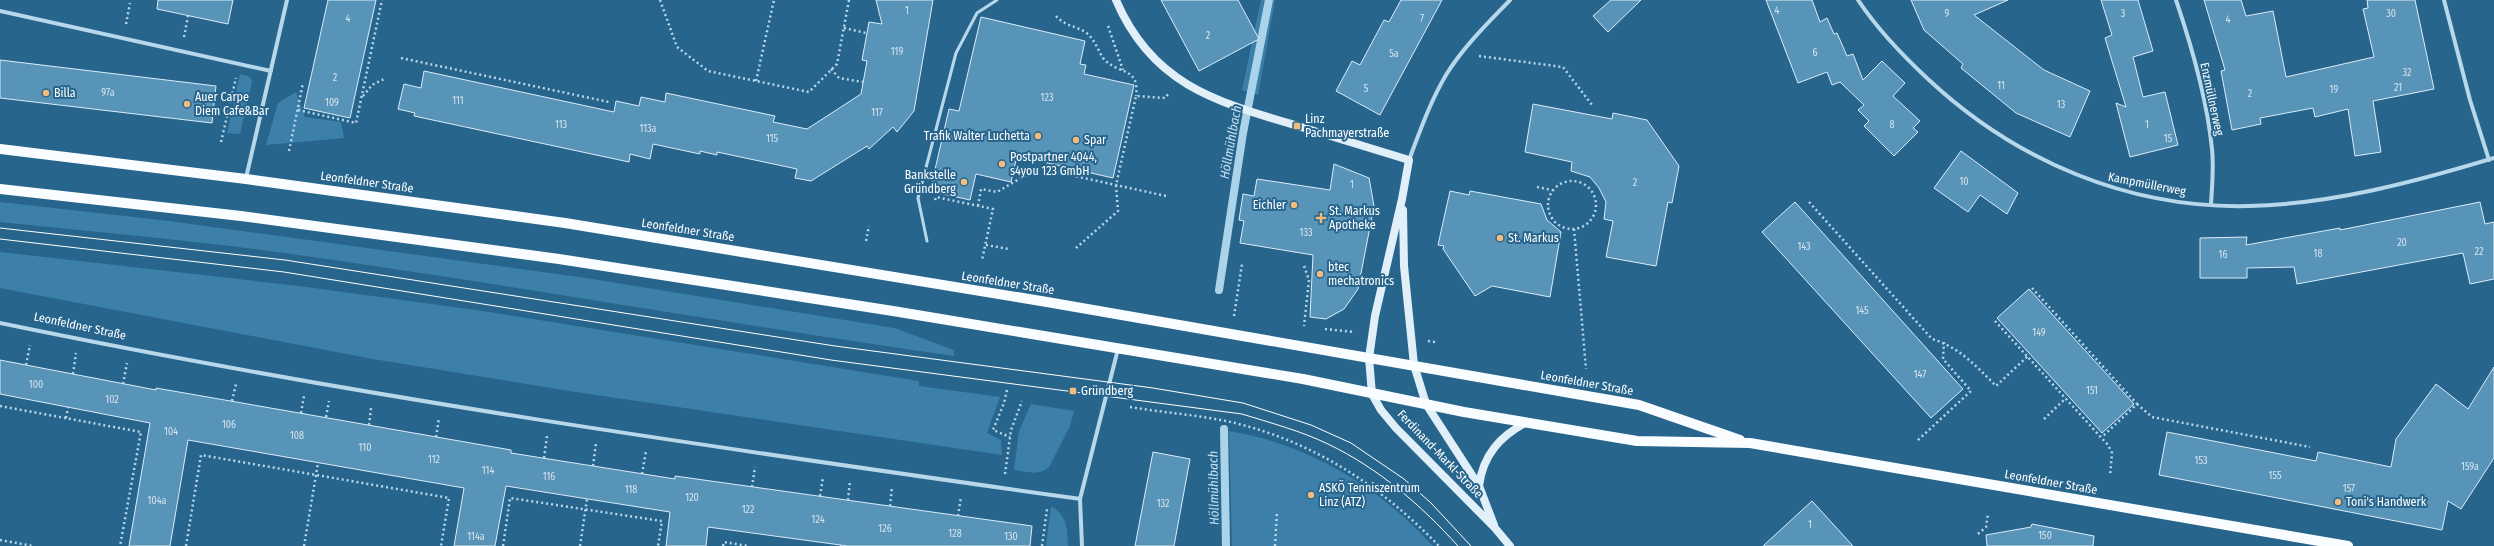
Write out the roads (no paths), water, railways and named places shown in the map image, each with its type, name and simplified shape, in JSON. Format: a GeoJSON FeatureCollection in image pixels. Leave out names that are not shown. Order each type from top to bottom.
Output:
{"type":"FeatureCollection","features":[{"type":"Feature","properties":{"kind":"main road","name":"Leonfeldner Straße"},"geometry":{"type":"LineString","coordinates":[[0,150],[246,179],[565,223],[1414,365],[1639,406],[1750,443],[2348,546]]}},
{"type":"Feature","properties":{"kind":"main road","name":"Leonfeldner Straße"},"geometry":{"type":"LineString","coordinates":[[0,189],[241,216],[552,258],[1303,379],[1372,394],[1637,441],[1750,443]]}},
{"type":"Feature","properties":{"kind":"street"},"geometry":{"type":"LineString","coordinates":[[246,179],[287,0]]}},
{"type":"Feature","properties":{"kind":"street"},"geometry":{"type":"LineString","coordinates":[[1116,0],[1125,21],[1140,44],[1160,65],[1206,95],[1235,108],[1409,160]]}},
{"type":"Feature","properties":{"kind":"street"},"geometry":{"type":"LineString","coordinates":[[1372,394],[1369,358],[1374,316],[1402,199],[1409,160],[1430,103],[1446,74],[1467,47],[1510,0]]}},
{"type":"Feature","properties":{"kind":"street","name":"Kampmüllerweg"},"geometry":{"type":"LineString","coordinates":[[1858,0],[1883,33],[1935,86],[1978,122],[2025,152],[2064,171],[2101,185],[2165,199],[2211,204],[2248,206],[2295,203],[2421,180],[2492,159]]}},
{"type":"Feature","properties":{"kind":"street","name":"Enzmüllnerweg"},"geometry":{"type":"LineString","coordinates":[[2176,0],[2193,54],[2208,125],[2213,164],[2211,204]]}},
{"type":"Feature","properties":{"kind":"street"},"geometry":{"type":"LineString","coordinates":[[2444,0],[2470,100],[2492,159]]}},
{"type":"Feature","properties":{"kind":"street"},"geometry":{"type":"LineString","coordinates":[[0,11],[271,71]]}},
{"type":"Feature","properties":{"kind":"street"},"geometry":{"type":"LineString","coordinates":[[1402,199],[1404,266],[1414,365],[1426,404]]}},
{"type":"Feature","properties":{"kind":"street","name":"Leonfeldner Straße"},"geometry":{"type":"LineString","coordinates":[[0,322],[144,352],[639,437],[1080,499]]}},
{"type":"Feature","properties":{"kind":"street"},"geometry":{"type":"LineString","coordinates":[[1082,546],[1080,499],[1118,348]]}},
{"type":"Feature","properties":{"kind":"street","name":"Ferdinand-Markl-Straße"},"geometry":{"type":"LineString","coordinates":[[1372,394],[1381,410],[1396,428],[1495,528],[1510,546]]}},
{"type":"Feature","properties":{"kind":"street","name":"Ferdinand-Markl-Straße"},"geometry":{"type":"LineString","coordinates":[[1426,404],[1479,486],[1495,528]]}},
{"type":"Feature","properties":{"kind":"street","name":"Ferdinand-Markl-Straße"},"geometry":{"type":"LineString","coordinates":[[1479,486],[1484,464],[1499,441],[1511,430],[1527,422]]}},
{"type":"Feature","properties":{"kind":"lane"},"geometry":{"type":"LineString","coordinates":[[927,241],[918,198],[956,53],[977,13],[997,0]]}},
{"type":"Feature","properties":{"kind":"waterway","name":"Höllmühlbach"},"geometry":{"type":"LineString","coordinates":[[1219,290],[1243,133],[1269,0]]}},
{"type":"Feature","properties":{"kind":"waterway","name":"Höllmühlbach"},"geometry":{"type":"LineString","coordinates":[[1224,429],[1226,546]]}},
{"type":"Feature","properties":{"kind":"tram line"},"geometry":{"type":"LineString","coordinates":[[0,228],[285,260],[835,346],[1153,388],[1243,403],[1311,425],[1351,443],[1404,479],[1431,503],[1471,546]]}},
{"type":"Feature","properties":{"kind":"tram line"},"geometry":{"type":"LineString","coordinates":[[0,239],[284,272],[831,360],[1242,414],[1318,439],[1364,464],[1414,502],[1458,546]]}},
{"type":"Feature","properties":{"kind":"place","name":"Billa"},"geometry":{"type":"Point","coordinates":[46,93]}},
{"type":"Feature","properties":{"kind":"place","name":"Auer Carpe Diem Cafe&Bar"},"geometry":{"type":"Point","coordinates":[187,104]}},
{"type":"Feature","properties":{"kind":"place","name":"Linz Pachmayerstraße"},"geometry":{"type":"Point","coordinates":[1297,126]}},
{"type":"Feature","properties":{"kind":"place","name":"Trafik Walter Luchetta"},"geometry":{"type":"Point","coordinates":[1038,136]}},
{"type":"Feature","properties":{"kind":"place","name":"Spar"},"geometry":{"type":"Point","coordinates":[1076,140]}},
{"type":"Feature","properties":{"kind":"place","name":"Postpartner 4044, s4you 123 GmbH"},"geometry":{"type":"Point","coordinates":[1002,164]}},
{"type":"Feature","properties":{"kind":"place","name":"Bankstelle Gründberg"},"geometry":{"type":"Point","coordinates":[964,182]}},
{"type":"Feature","properties":{"kind":"place","name":"Eichler"},"geometry":{"type":"Point","coordinates":[1294,205]}},
{"type":"Feature","properties":{"kind":"place","name":"St. Markus Apotheke"},"geometry":{"type":"Point","coordinates":[1321,218]}},
{"type":"Feature","properties":{"kind":"place","name":"St. Markus"},"geometry":{"type":"Point","coordinates":[1500,238]}},
{"type":"Feature","properties":{"kind":"place","name":"btec mechatronics"},"geometry":{"type":"Point","coordinates":[1320,274]}},
{"type":"Feature","properties":{"kind":"place","name":"Gründberg"},"geometry":{"type":"Point","coordinates":[1073,391]}},
{"type":"Feature","properties":{"kind":"place","name":"ASKÖ Tenniszentrum Linz (ATZ)"},"geometry":{"type":"Point","coordinates":[1311,495]}},
{"type":"Feature","properties":{"kind":"place","name":"Toni's Handwerk"},"geometry":{"type":"Point","coordinates":[2338,502]}}]}
